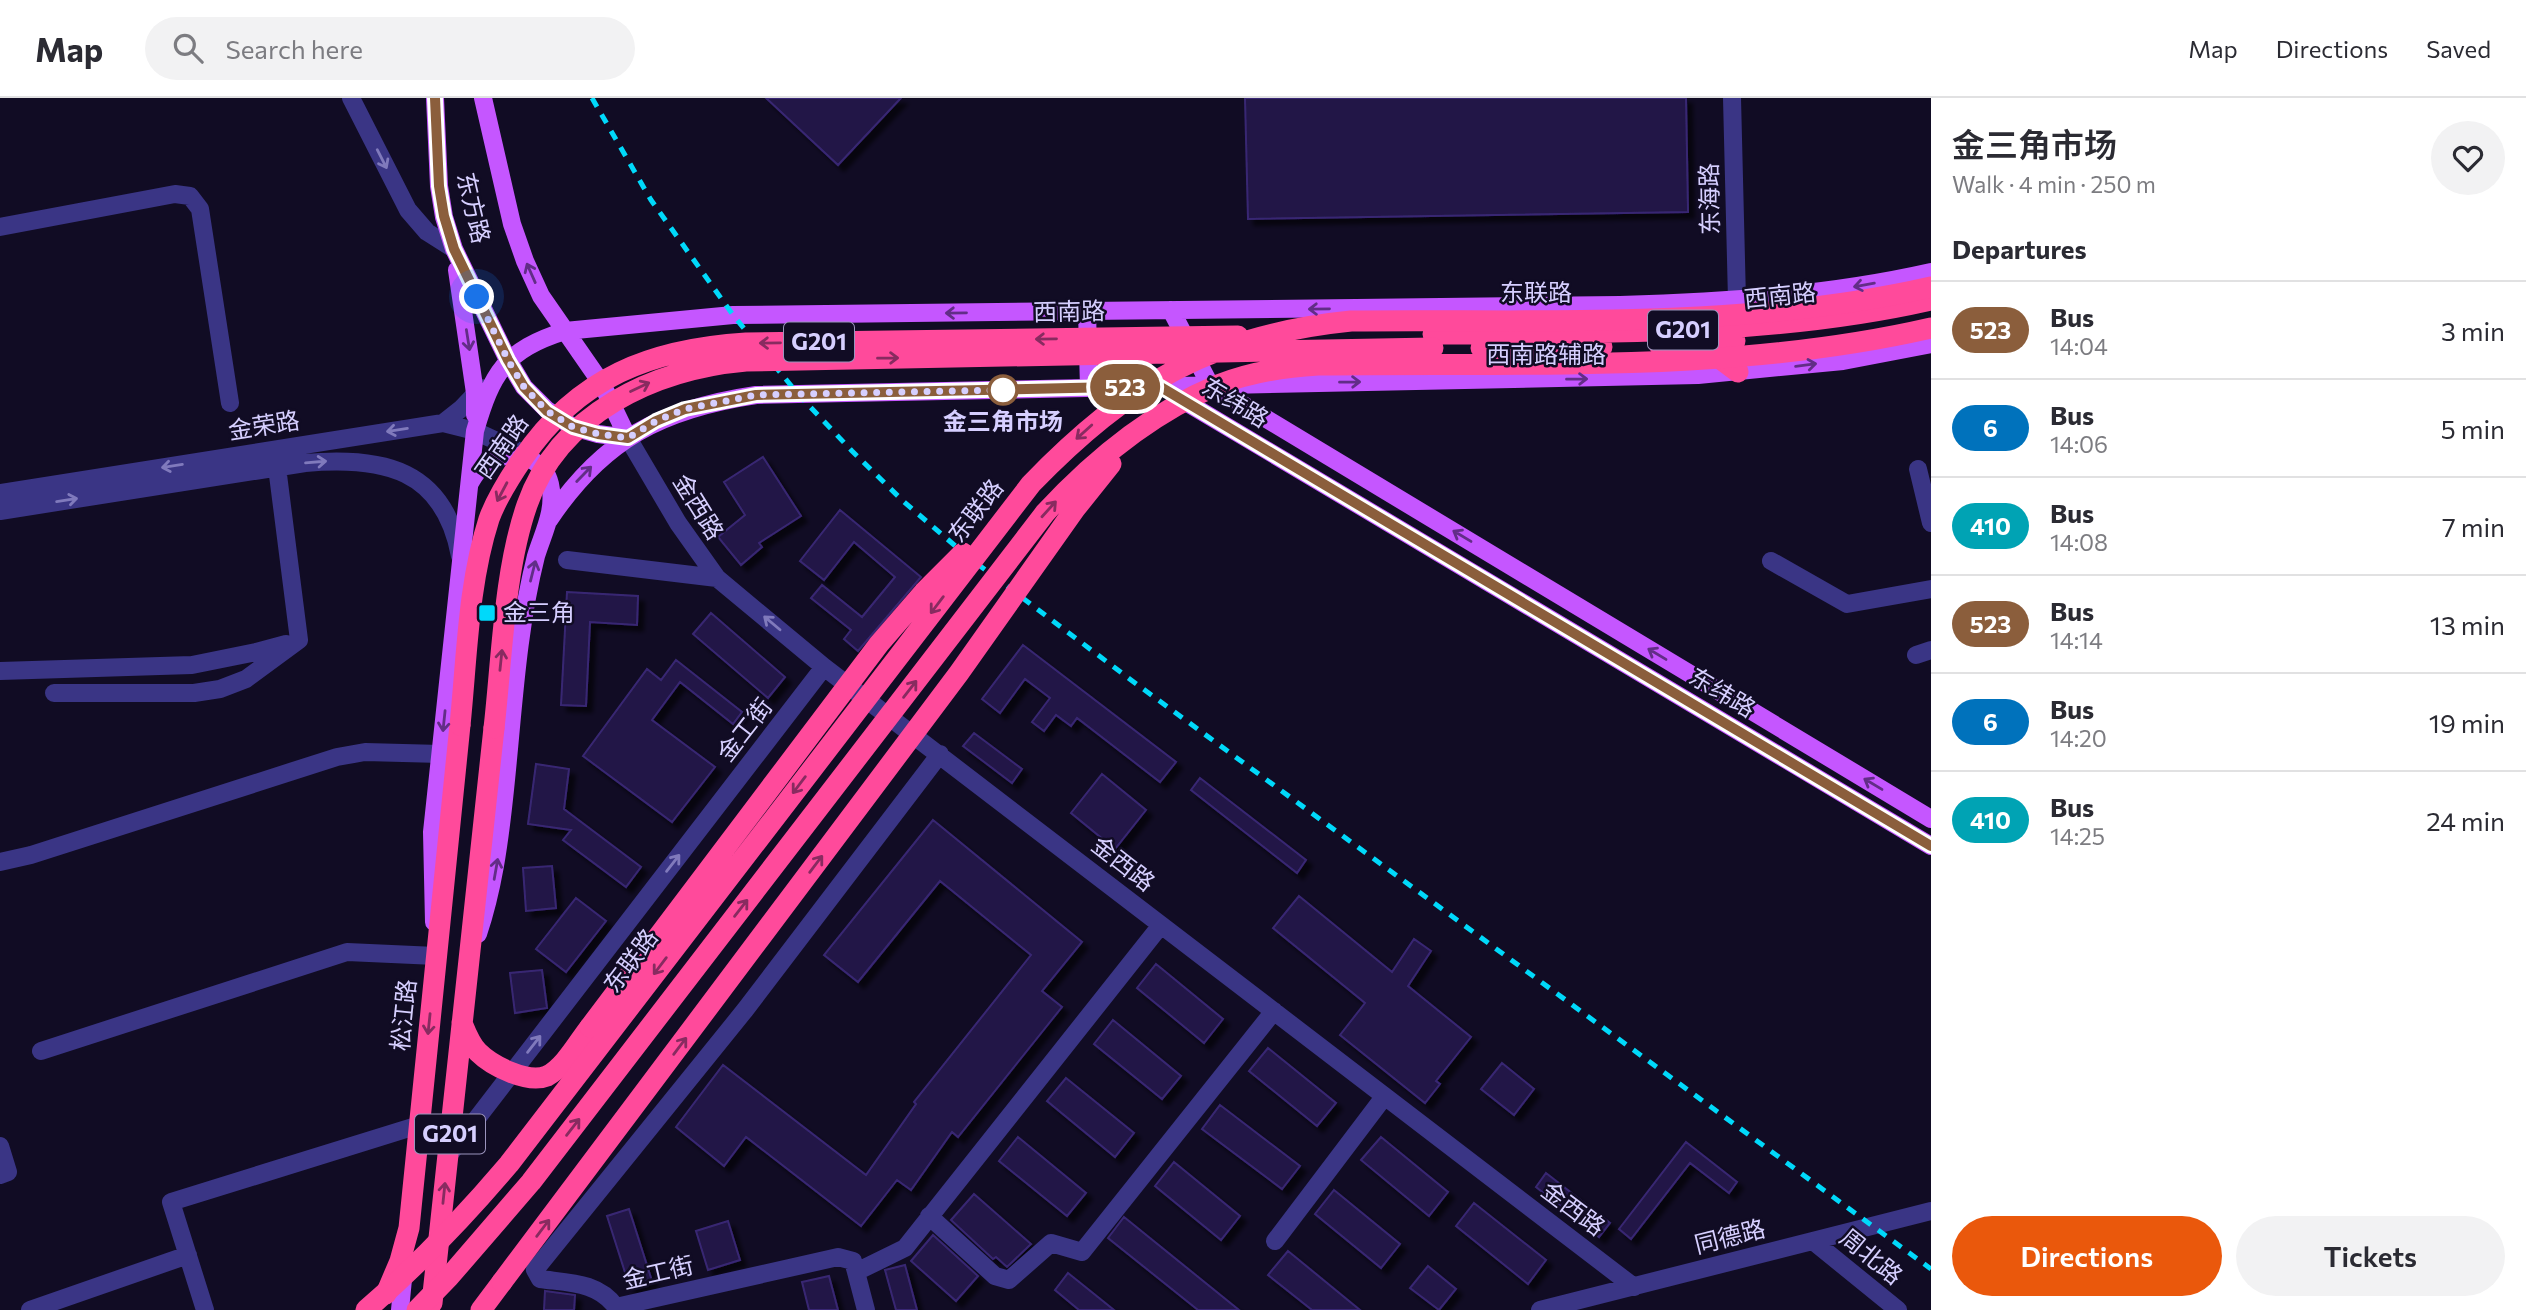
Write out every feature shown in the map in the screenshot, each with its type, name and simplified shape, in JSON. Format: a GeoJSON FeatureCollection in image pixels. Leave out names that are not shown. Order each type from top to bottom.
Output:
{"type":"FeatureCollection","features":[{"type":"Feature","properties":{"kind":"highway","name":"东联路"},"geometry":{"type":"LineString","coordinates":[[366,1310],[468,1212],[509,1164],[1031,484],[1094,423],[1156,380],[1219,349],[1249,338],[1351,321],[1712,316],[1831,304],[1931,287]]}},
{"type":"Feature","properties":{"kind":"highway","name":"西南路"},"geometry":{"type":"LineString","coordinates":[[469,958],[512,564],[527,504],[539,478],[573,433],[626,394],[664,376],[691,368],[747,361],[1433,341],[1699,329],[1833,316],[1931,300]]}},
{"type":"Feature","properties":{"kind":"highway","name":"西南路"},"geometry":{"type":"LineString","coordinates":[[460,725],[473,593],[490,518],[500,492],[528,451],[561,412],[598,384],[647,360],[678,351],[746,343],[1433,341],[1699,344],[1834,331],[1931,314]]}},
{"type":"Feature","properties":{"kind":"highway"},"geometry":{"type":"LineString","coordinates":[[417,1310],[531,1182],[1045,513],[1100,460],[1156,419],[1219,385],[1284,368],[1318,365],[1696,359],[1839,344],[1931,328]]}},
{"type":"Feature","properties":{"kind":"highway"},"geometry":{"type":"LineString","coordinates":[[1699,344],[1738,372]]}},
{"type":"Feature","properties":{"kind":"highway"},"geometry":{"type":"LineString","coordinates":[[481,1310],[959,674],[1090,489],[1156,419]]}},
{"type":"Feature","properties":{"kind":"highway"},"geometry":{"type":"LineString","coordinates":[[462,1023],[479,1053],[512,1073],[532,1079],[546,1076],[560,1067],[886,635],[924,592],[1031,484]]}},
{"type":"Feature","properties":{"kind":"highway","name":"松江路"},"geometry":{"type":"LineString","coordinates":[[409,1228],[460,725]]}},
{"type":"Feature","properties":{"kind":"highway","name":"G201"},"geometry":{"type":"LineString","coordinates":[[431,1310],[469,958]]}},
{"type":"Feature","properties":{"kind":"highway","name":"G201"},"geometry":{"type":"LineString","coordinates":[[375,1310],[385,1296],[395,1273],[409,1228]]}},
{"type":"Feature","properties":{"kind":"main road","name":"东方路"},"geometry":{"type":"LineString","coordinates":[[435,98],[439,186],[444,216],[454,249],[508,360],[524,387],[547,411],[573,427],[628,438]]}},
{"type":"Feature","properties":{"kind":"main road","name":"东方路"},"geometry":{"type":"LineString","coordinates":[[483,98],[512,224],[541,296],[602,384],[628,438]]}},
{"type":"Feature","properties":{"kind":"main road"},"geometry":{"type":"LineString","coordinates":[[436,956],[432,856],[475,432],[475,393],[454,249]]}},
{"type":"Feature","properties":{"kind":"main road","name":"西南路辅路"},"geometry":{"type":"LineString","coordinates":[[1171,310],[1620,305],[1737,300],[1830,290],[1931,272]]}},
{"type":"Feature","properties":{"kind":"main road"},"geometry":{"type":"LineString","coordinates":[[549,520],[581,477],[603,456],[656,421],[685,409],[756,395],[1159,386],[1171,310]]}},
{"type":"Feature","properties":{"kind":"main road","name":"西南路"},"geometry":{"type":"LineString","coordinates":[[508,360],[531,344],[565,331],[733,315],[1171,310]]}},
{"type":"Feature","properties":{"kind":"main road","name":"东纬路"},"geometry":{"type":"LineString","coordinates":[[1171,310],[1210,385],[1931,819]]}},
{"type":"Feature","properties":{"kind":"main road"},"geometry":{"type":"LineString","coordinates":[[1087,311],[1090,388]]}},
{"type":"Feature","properties":{"kind":"main road","name":"西南路辅路"},"geometry":{"type":"LineString","coordinates":[[1159,386],[1619,378],[1738,372],[1843,361],[1931,344]]}},
{"type":"Feature","properties":{"kind":"main road"},"geometry":{"type":"LineString","coordinates":[[475,432],[495,378],[508,360]]}},
{"type":"Feature","properties":{"kind":"main road","name":"东纬路"},"geometry":{"type":"LineString","coordinates":[[1159,386],[1931,846]]}},
{"type":"Feature","properties":{"kind":"main road"},"geometry":{"type":"LineString","coordinates":[[469,958],[495,876],[523,625],[537,552],[549,520],[551,500],[550,484],[543,469],[531,457],[499,456],[477,471],[470,482]]}},
{"type":"Feature","properties":{"kind":"main road","name":"松江路"},"geometry":{"type":"LineString","coordinates":[[400,1310],[409,1228]]}},
{"type":"Feature","properties":{"kind":"street"},"geometry":{"type":"LineString","coordinates":[[351,98],[408,210],[426,233],[454,249]]}},
{"type":"Feature","properties":{"kind":"street","name":"东海路"},"geometry":{"type":"LineString","coordinates":[[1732,98],[1737,300]]}},
{"type":"Feature","properties":{"kind":"street"},"geometry":{"type":"LineString","coordinates":[[0,228],[175,194],[190,196],[200,209],[230,403]]}},
{"type":"Feature","properties":{"kind":"street"},"geometry":{"type":"LineString","coordinates":[[443,423],[462,408],[508,360]]}},
{"type":"Feature","properties":{"kind":"street","name":"金荣路"},"geometry":{"type":"LineString","coordinates":[[0,494],[443,423],[475,432],[531,457]]}},
{"type":"Feature","properties":{"kind":"street","name":"金西路"},"geometry":{"type":"LineString","coordinates":[[628,438],[678,523],[717,578],[824,667],[1634,1287]]}},
{"type":"Feature","properties":{"kind":"street","name":"金荣路"},"geometry":{"type":"LineString","coordinates":[[0,511],[277,467],[338,460],[371,462],[397,469],[417,481],[433,496],[448,516],[456,536],[461,562]]}},
{"type":"Feature","properties":{"kind":"street"},"geometry":{"type":"LineString","coordinates":[[277,467],[299,640]]}},
{"type":"Feature","properties":{"kind":"street"},"geometry":{"type":"LineString","coordinates":[[1918,469],[1931,523]]}},
{"type":"Feature","properties":{"kind":"street"},"geometry":{"type":"LineString","coordinates":[[567,560],[717,578]]}},
{"type":"Feature","properties":{"kind":"street"},"geometry":{"type":"LineString","coordinates":[[1771,561],[1847,604],[1931,589]]}},
{"type":"Feature","properties":{"kind":"street"},"geometry":{"type":"LineString","coordinates":[[0,671],[192,665],[256,653],[299,640]]}},
{"type":"Feature","properties":{"kind":"street"},"geometry":{"type":"LineString","coordinates":[[54,693],[194,693],[220,689],[246,679],[299,640]]}},
{"type":"Feature","properties":{"kind":"street","name":"金工街"},"geometry":{"type":"LineString","coordinates":[[448,1156],[824,667]]}},
{"type":"Feature","properties":{"kind":"street"},"geometry":{"type":"LineString","coordinates":[[0,862],[31,855],[337,757],[365,752],[441,754]]}},
{"type":"Feature","properties":{"kind":"street","name":"金工街"},"geometry":{"type":"LineString","coordinates":[[856,1272],[853,1261],[838,1257],[616,1309],[607,1295],[594,1288],[541,1279],[534,1270],[745,1010],[940,754]]}},
{"type":"Feature","properties":{"kind":"street"},"geometry":{"type":"LineString","coordinates":[[866,1310],[856,1272],[905,1248],[1161,925]]}},
{"type":"Feature","properties":{"kind":"street"},"geometry":{"type":"LineString","coordinates":[[41,1051],[347,952],[436,956]]}},
{"type":"Feature","properties":{"kind":"street"},"geometry":{"type":"LineString","coordinates":[[929,1216],[995,1276],[1009,1280],[1051,1243],[1082,1252],[1275,1011]]}},
{"type":"Feature","properties":{"kind":"street"},"geometry":{"type":"LineString","coordinates":[[1275,1241],[1384,1097]]}},
{"type":"Feature","properties":{"kind":"street"},"geometry":{"type":"LineString","coordinates":[[205,1310],[172,1202],[419,1125]]}},
{"type":"Feature","properties":{"kind":"street"},"geometry":{"type":"LineString","coordinates":[[0,1146],[8,1172],[0,1175]]}},
{"type":"Feature","properties":{"kind":"street","name":"同德路"},"geometry":{"type":"LineString","coordinates":[[1540,1310],[1931,1210]]}},
{"type":"Feature","properties":{"kind":"street","name":"周北路"},"geometry":{"type":"LineString","coordinates":[[1814,1241],[1898,1310]]}},
{"type":"Feature","properties":{"kind":"street"},"geometry":{"type":"LineString","coordinates":[[30,1310],[188,1255]]}},
{"type":"Feature","properties":{"kind":"building"},"geometry":{"type":"Polygon","coordinates":[[[766,98],[901,98],[838,165],[766,98]]]}},
{"type":"Feature","properties":{"kind":"building"},"geometry":{"type":"Polygon","coordinates":[[[1245,98],[1686,98],[1688,212],[1248,219],[1245,98]]]}},
{"type":"Feature","properties":{"kind":"building"},"geometry":{"type":"Polygon","coordinates":[[[763,457],[801,516],[759,543],[762,547],[741,565],[718,537],[745,515],[724,482],[763,457]]]}},
{"type":"Feature","properties":{"kind":"building"},"geometry":{"type":"Polygon","coordinates":[[[840,510],[921,577],[858,651],[844,639],[851,630],[811,598],[822,585],[862,617],[895,577],[854,542],[824,580],[800,561],[840,510]]]}},
{"type":"Feature","properties":{"kind":"building"},"geometry":{"type":"Polygon","coordinates":[[[567,592],[638,596],[637,625],[590,622],[586,706],[561,705],[567,592]]]}},
{"type":"Feature","properties":{"kind":"building"},"geometry":{"type":"Polygon","coordinates":[[[711,613],[785,677],[768,698],[693,634],[711,613]]]}},
{"type":"Feature","properties":{"kind":"building"},"geometry":{"type":"Polygon","coordinates":[[[1023,645],[1176,762],[1160,782],[1077,718],[1071,726],[1056,715],[1044,731],[1032,722],[1050,698],[1025,679],[1000,713],[982,699],[1023,645]]]}},
{"type":"Feature","properties":{"kind":"building"},"geometry":{"type":"Polygon","coordinates":[[[676,660],[742,712],[733,724],[680,682],[652,720],[715,767],[672,822],[583,756],[647,669],[661,680],[676,660]]]}},
{"type":"Feature","properties":{"kind":"building"},"geometry":{"type":"Polygon","coordinates":[[[974,733],[1022,769],[1012,783],[963,746],[974,733]]]}},
{"type":"Feature","properties":{"kind":"building"},"geometry":{"type":"Polygon","coordinates":[[[536,764],[569,769],[564,809],[641,867],[626,887],[563,840],[571,830],[528,824],[536,764]]]}},
{"type":"Feature","properties":{"kind":"building"},"geometry":{"type":"Polygon","coordinates":[[[1102,774],[1146,810],[1115,849],[1071,813],[1102,774]]]}},
{"type":"Feature","properties":{"kind":"building"},"geometry":{"type":"Polygon","coordinates":[[[1200,778],[1306,860],[1297,873],[1191,790],[1200,778]]]}},
{"type":"Feature","properties":{"kind":"building"},"geometry":{"type":"Polygon","coordinates":[[[933,820],[1082,942],[1042,991],[1062,1007],[958,1137],[952,1132],[911,1190],[897,1180],[861,1226],[746,1137],[724,1166],[676,1127],[723,1065],[866,1175],[916,1104],[914,1102],[1031,955],[940,881],[858,982],[824,955],[933,820]]]}},
{"type":"Feature","properties":{"kind":"building"},"geometry":{"type":"Polygon","coordinates":[[[552,866],[556,908],[526,911],[523,868],[552,866]]]}},
{"type":"Feature","properties":{"kind":"building"},"geometry":{"type":"Polygon","coordinates":[[[1299,896],[1392,972],[1414,939],[1431,951],[1408,986],[1471,1037],[1436,1081],[1440,1084],[1425,1103],[1340,1035],[1365,1003],[1273,928],[1299,896]]]}},
{"type":"Feature","properties":{"kind":"building"},"geometry":{"type":"Polygon","coordinates":[[[576,898],[606,921],[566,972],[536,949],[576,898]]]}},
{"type":"Feature","properties":{"kind":"building"},"geometry":{"type":"Polygon","coordinates":[[[1156,964],[1223,1019],[1204,1043],[1137,988],[1156,964]]]}},
{"type":"Feature","properties":{"kind":"building"},"geometry":{"type":"Polygon","coordinates":[[[542,970],[547,1008],[515,1013],[510,973],[542,970]]]}},
{"type":"Feature","properties":{"kind":"building"},"geometry":{"type":"Polygon","coordinates":[[[1113,1020],[1181,1076],[1162,1099],[1094,1044],[1113,1020]]]}},
{"type":"Feature","properties":{"kind":"building"},"geometry":{"type":"Polygon","coordinates":[[[1268,1048],[1336,1103],[1317,1126],[1249,1071],[1268,1048]]]}},
{"type":"Feature","properties":{"kind":"building"},"geometry":{"type":"Polygon","coordinates":[[[1502,1063],[1534,1089],[1514,1115],[1481,1089],[1502,1063]]]}},
{"type":"Feature","properties":{"kind":"building"},"geometry":{"type":"Polygon","coordinates":[[[1066,1078],[1134,1133],[1115,1157],[1047,1101],[1066,1078]]]}},
{"type":"Feature","properties":{"kind":"building"},"geometry":{"type":"Polygon","coordinates":[[[1220,1105],[1300,1166],[1282,1189],[1202,1129],[1220,1105]]]}},
{"type":"Feature","properties":{"kind":"building"},"geometry":{"type":"Polygon","coordinates":[[[1018,1137],[1086,1193],[1067,1216],[999,1161],[1018,1137]]]}},
{"type":"Feature","properties":{"kind":"building"},"geometry":{"type":"Polygon","coordinates":[[[1381,1137],[1448,1192],[1429,1216],[1361,1160],[1381,1137]]]}},
{"type":"Feature","properties":{"kind":"building"},"geometry":{"type":"Polygon","coordinates":[[[1686,1142],[1737,1182],[1729,1193],[1690,1163],[1631,1239],[1619,1229],[1686,1142]]]}},
{"type":"Feature","properties":{"kind":"building"},"geometry":{"type":"Polygon","coordinates":[[[1174,1162],[1240,1216],[1221,1240],[1155,1186],[1174,1162]]]}},
{"type":"Feature","properties":{"kind":"building"},"geometry":{"type":"Polygon","coordinates":[[[1546,1173],[1610,1223],[1599,1237],[1536,1187],[1546,1173]]]}},
{"type":"Feature","properties":{"kind":"building"},"geometry":{"type":"Polygon","coordinates":[[[1334,1190],[1400,1244],[1381,1268],[1315,1214],[1334,1190]]]}},
{"type":"Feature","properties":{"kind":"building"},"geometry":{"type":"Polygon","coordinates":[[[974,1194],[1031,1244],[1007,1267],[996,1257],[993,1259],[951,1220],[974,1194]]]}},
{"type":"Feature","properties":{"kind":"building"},"geometry":{"type":"Polygon","coordinates":[[[1474,1203],[1546,1260],[1528,1284],[1456,1226],[1474,1203]]]}},
{"type":"Feature","properties":{"kind":"building"},"geometry":{"type":"Polygon","coordinates":[[[629,1209],[652,1281],[630,1288],[607,1216],[629,1209]]]}},
{"type":"Feature","properties":{"kind":"building"},"geometry":{"type":"Polygon","coordinates":[[[1124,1217],[1239,1310],[1198,1310],[1108,1238],[1124,1217]]]}},
{"type":"Feature","properties":{"kind":"building"},"geometry":{"type":"Polygon","coordinates":[[[728,1221],[740,1260],[708,1270],[696,1231],[728,1221]]]}},
{"type":"Feature","properties":{"kind":"building"},"geometry":{"type":"Polygon","coordinates":[[[933,1235],[978,1276],[956,1301],[911,1261],[933,1235]]]}},
{"type":"Feature","properties":{"kind":"building"},"geometry":{"type":"Polygon","coordinates":[[[1288,1251],[1360,1310],[1312,1310],[1268,1275],[1288,1251]]]}},
{"type":"Feature","properties":{"kind":"building"},"geometry":{"type":"Polygon","coordinates":[[[905,1265],[917,1310],[896,1310],[885,1270],[905,1265]]]}},
{"type":"Feature","properties":{"kind":"building"},"geometry":{"type":"Polygon","coordinates":[[[1428,1266],[1456,1289],[1439,1310],[1410,1288],[1428,1266]]]}},
{"type":"Feature","properties":{"kind":"building"},"geometry":{"type":"Polygon","coordinates":[[[1068,1273],[1114,1310],[1079,1310],[1055,1290],[1068,1273]]]}},
{"type":"Feature","properties":{"kind":"building"},"geometry":{"type":"Polygon","coordinates":[[[829,1276],[838,1310],[809,1310],[802,1282],[829,1276]]]}},
{"type":"Feature","properties":{"kind":"building"},"geometry":{"type":"Polygon","coordinates":[[[545,1291],[575,1295],[574,1310],[544,1310],[545,1291]]]}},
{"type":"Feature","properties":{"kind":"railway"},"geometry":{"type":"LineString","coordinates":[[592,98],[651,200],[733,315],[798,394],[903,501],[967,556],[1131,680],[1931,1269]]}},
{"type":"Feature","properties":{"kind":"bus line","name":"523"},"geometry":{"type":"LineString","coordinates":[[435,98],[439,186],[454,249],[524,387],[547,411],[573,427],[628,438],[656,421],[685,409],[756,395],[1159,386],[1931,846]]}},
{"type":"Feature","properties":{"kind":"place","name":"金三角市场"},"geometry":{"type":"Point","coordinates":[1003,390]}},
{"type":"Feature","properties":{"kind":"place","name":"金三角"},"geometry":{"type":"Point","coordinates":[487,613]}},
{"type":"Feature","properties":{"kind":"route"},"geometry":{"type":"LineString","coordinates":[[477,297],[524,387],[547,411],[573,427],[598,434],[628,438],[656,421],[685,409],[756,395],[1007,390],[1003,390]]}}]}
